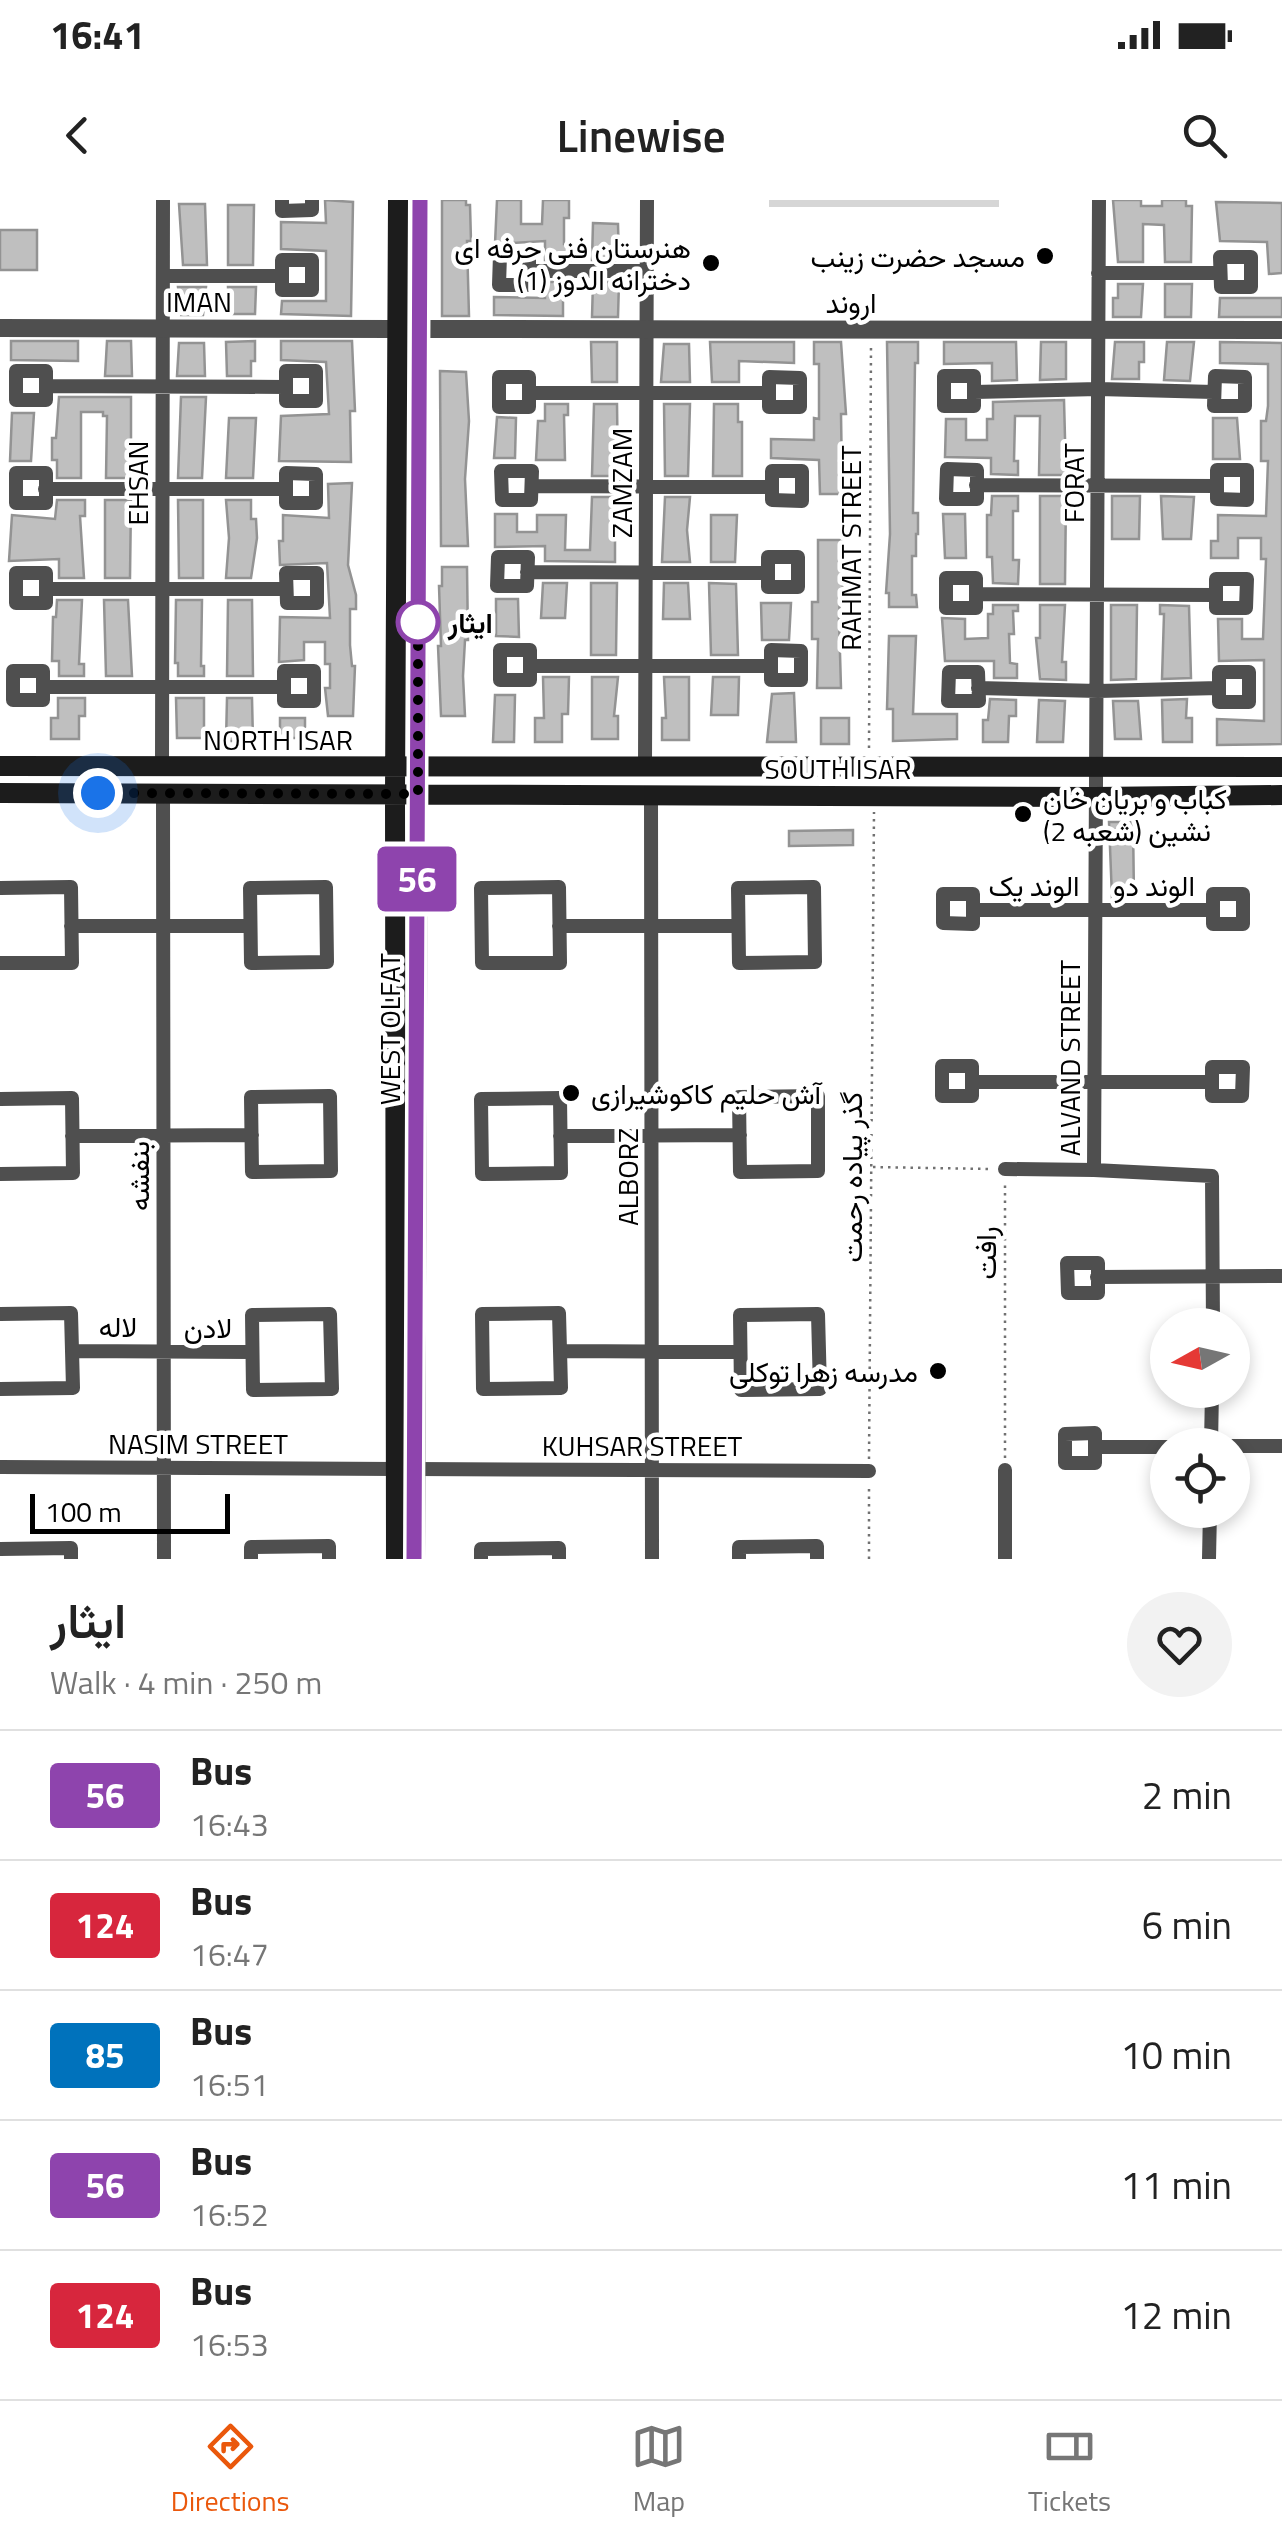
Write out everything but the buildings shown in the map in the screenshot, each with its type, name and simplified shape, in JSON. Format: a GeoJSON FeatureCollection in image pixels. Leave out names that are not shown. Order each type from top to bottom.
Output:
{"type":"FeatureCollection","features":[{"type":"Feature","properties":{"kind":"main road","name":"WEST OLFAT"},"geometry":{"type":"LineString","coordinates":[[398,200],[394,794],[405,1469],[414,1559]]}},
{"type":"Feature","properties":{"kind":"main road","name":"WEST OLFAT"},"geometry":{"type":"LineString","coordinates":[[396,1559],[405,1469],[418,794],[420,200]]}},
{"type":"Feature","properties":{"kind":"main road"},"geometry":{"type":"LineString","coordinates":[[0,766],[162,766]]}},
{"type":"Feature","properties":{"kind":"main road","name":"NORTH ISAR"},"geometry":{"type":"LineString","coordinates":[[162,766],[395,767]]}},
{"type":"Feature","properties":{"kind":"main road","name":"SOUTH ISAR"},"geometry":{"type":"LineString","coordinates":[[395,767],[1282,767]]}},
{"type":"Feature","properties":{"kind":"main road"},"geometry":{"type":"LineString","coordinates":[[0,792],[163,793]]}},
{"type":"Feature","properties":{"kind":"main road","name":"NORTH ISAR"},"geometry":{"type":"LineString","coordinates":[[163,793],[394,794]]}},
{"type":"Feature","properties":{"kind":"main road","name":"SOUTH ISAR"},"geometry":{"type":"LineString","coordinates":[[394,794],[1095,798],[1282,795]]}},
{"type":"Feature","properties":{"kind":"street","name":"EHSAN"},"geometry":{"type":"LineString","coordinates":[[162,766],[163,200]]}},
{"type":"Feature","properties":{"kind":"street"},"geometry":{"type":"LineString","coordinates":[[282,200],[282,210],[312,210],[312,200]]}},
{"type":"Feature","properties":{"kind":"street","name":"ZAMZAM"},"geometry":{"type":"LineString","coordinates":[[645,767],[647,200]]}},
{"type":"Feature","properties":{"kind":"street","name":"FORAT"},"geometry":{"type":"LineString","coordinates":[[1095,798],[1098,200]]}},
{"type":"Feature","properties":{"kind":"street"},"geometry":{"type":"LineString","coordinates":[[530,271],[646,271]]}},
{"type":"Feature","properties":{"kind":"street"},"geometry":{"type":"LineString","coordinates":[[1098,273],[1220,273]]}},
{"type":"Feature","properties":{"kind":"street"},"geometry":{"type":"LineString","coordinates":[[163,276],[282,276]]}},
{"type":"Feature","properties":{"kind":"street","name":"IMAN"},"geometry":{"type":"LineString","coordinates":[[0,328],[398,329]]}},
{"type":"Feature","properties":{"kind":"street","name":"اروند"},"geometry":{"type":"LineString","coordinates":[[420,329],[1282,330]]}},
{"type":"Feature","properties":{"kind":"street"},"geometry":{"type":"LineString","coordinates":[[46,386],[286,387]]}},
{"type":"Feature","properties":{"kind":"street"},"geometry":{"type":"LineString","coordinates":[[974,392],[1214,392]]}},
{"type":"Feature","properties":{"kind":"street"},"geometry":{"type":"LineString","coordinates":[[529,393],[769,394]]}},
{"type":"Feature","properties":{"kind":"street"},"geometry":{"type":"LineString","coordinates":[[976,485],[1217,486]]}},
{"type":"Feature","properties":{"kind":"street"},"geometry":{"type":"LineString","coordinates":[[532,486],[772,487]]}},
{"type":"Feature","properties":{"kind":"street"},"geometry":{"type":"LineString","coordinates":[[46,489],[286,490]]}},
{"type":"Feature","properties":{"kind":"street"},"geometry":{"type":"LineString","coordinates":[[528,572],[768,573]]}},
{"type":"Feature","properties":{"kind":"street"},"geometry":{"type":"LineString","coordinates":[[46,589],[286,589]]}},
{"type":"Feature","properties":{"kind":"street"},"geometry":{"type":"LineString","coordinates":[[976,594],[1216,595]]}},
{"type":"Feature","properties":{"kind":"street"},"geometry":{"type":"LineString","coordinates":[[530,666],[771,666]]}},
{"type":"Feature","properties":{"kind":"street"},"geometry":{"type":"LineString","coordinates":[[43,687],[284,687]]}},
{"type":"Feature","properties":{"kind":"street"},"geometry":{"type":"LineString","coordinates":[[978,688],[1219,688]]}},
{"type":"Feature","properties":{"kind":"street","name":"بنفشه"},"geometry":{"type":"LineString","coordinates":[[163,793],[164,1559]]}},
{"type":"Feature","properties":{"kind":"street","name":"ALBORZ"},"geometry":{"type":"LineString","coordinates":[[651,795],[652,1559]]}},
{"type":"Feature","properties":{"kind":"street","name":"ALVAND STREET"},"geometry":{"type":"LineString","coordinates":[[1095,798],[1094,1170],[1212,1176],[1213,1308]]}},
{"type":"Feature","properties":{"kind":"street"},"geometry":{"type":"LineString","coordinates":[[326,887],[327,962],[251,963],[250,926],[250,888],[326,887]]}},
{"type":"Feature","properties":{"kind":"street"},"geometry":{"type":"LineString","coordinates":[[814,887],[815,962],[739,963],[738,926],[738,888],[814,887]]}},
{"type":"Feature","properties":{"kind":"street"},"geometry":{"type":"LineString","coordinates":[[0,888],[71,888],[72,926],[72,962],[0,964]]}},
{"type":"Feature","properties":{"kind":"street"},"geometry":{"type":"LineString","coordinates":[[481,888],[559,888],[560,926],[560,962],[482,964],[481,888]]}},
{"type":"Feature","properties":{"kind":"street","name":"الوند یک"},"geometry":{"type":"LineString","coordinates":[[973,910],[1095,910]]}},
{"type":"Feature","properties":{"kind":"street","name":"الوند دو"},"geometry":{"type":"LineString","coordinates":[[1095,910],[1213,910]]}},
{"type":"Feature","properties":{"kind":"street"},"geometry":{"type":"LineString","coordinates":[[72,926],[250,926]]}},
{"type":"Feature","properties":{"kind":"street"},"geometry":{"type":"LineString","coordinates":[[560,926],[738,926]]}},
{"type":"Feature","properties":{"kind":"street"},"geometry":{"type":"LineString","coordinates":[[972,1082],[1212,1082]]}},
{"type":"Feature","properties":{"kind":"street"},"geometry":{"type":"LineString","coordinates":[[330,1096],[331,1171],[252,1172],[252,1135],[251,1097],[330,1096]]}},
{"type":"Feature","properties":{"kind":"street"},"geometry":{"type":"LineString","coordinates":[[818,1096],[818,1171],[740,1172],[740,1135],[739,1097],[818,1096]]}},
{"type":"Feature","properties":{"kind":"street"},"geometry":{"type":"LineString","coordinates":[[0,1099],[72,1098],[73,1173],[0,1174]]}},
{"type":"Feature","properties":{"kind":"street"},"geometry":{"type":"LineString","coordinates":[[560,1098],[560,1136],[561,1173],[482,1174],[481,1099],[560,1098]]}},
{"type":"Feature","properties":{"kind":"street"},"geometry":{"type":"LineString","coordinates":[[72,1136],[252,1135]]}},
{"type":"Feature","properties":{"kind":"street"},"geometry":{"type":"LineString","coordinates":[[560,1136],[740,1135]]}},
{"type":"Feature","properties":{"kind":"street"},"geometry":{"type":"LineString","coordinates":[[1005,1169],[1094,1170]]}},
{"type":"Feature","properties":{"kind":"street"},"geometry":{"type":"LineString","coordinates":[[1098,1277],[1282,1276]]}},
{"type":"Feature","properties":{"kind":"street"},"geometry":{"type":"LineString","coordinates":[[0,1314],[72,1313],[72,1388],[0,1389]]}},
{"type":"Feature","properties":{"kind":"street"},"geometry":{"type":"LineString","coordinates":[[560,1313],[560,1351],[560,1388],[483,1389],[482,1314],[560,1313]]}},
{"type":"Feature","properties":{"kind":"street"},"geometry":{"type":"LineString","coordinates":[[330,1314],[332,1389],[253,1390],[252,1352],[252,1315],[330,1314]]}},
{"type":"Feature","properties":{"kind":"street"},"geometry":{"type":"LineString","coordinates":[[740,1314],[818,1314],[820,1389],[741,1390],[740,1352],[740,1314]]}},
{"type":"Feature","properties":{"kind":"street","name":"لاله"},"geometry":{"type":"LineString","coordinates":[[72,1351],[164,1352]]}},
{"type":"Feature","properties":{"kind":"street"},"geometry":{"type":"LineString","coordinates":[[560,1351],[740,1352]]}},
{"type":"Feature","properties":{"kind":"street","name":"لادن"},"geometry":{"type":"LineString","coordinates":[[164,1352],[252,1352]]}},
{"type":"Feature","properties":{"kind":"street"},"geometry":{"type":"LineString","coordinates":[[1250,1446],[1282,1446]]}},
{"type":"Feature","properties":{"kind":"street"},"geometry":{"type":"LineString","coordinates":[[1095,1447],[1150,1447]]}},
{"type":"Feature","properties":{"kind":"street","name":"NASIM STREET"},"geometry":{"type":"LineString","coordinates":[[0,1467],[405,1469]]}},
{"type":"Feature","properties":{"kind":"street","name":"KUHSAR STREET"},"geometry":{"type":"LineString","coordinates":[[405,1469],[869,1471]]}},
{"type":"Feature","properties":{"kind":"street"},"geometry":{"type":"LineString","coordinates":[[1005,1470],[1005,1559]]}},
{"type":"Feature","properties":{"kind":"street"},"geometry":{"type":"LineString","coordinates":[[1209,1559],[1210,1528]]}},
{"type":"Feature","properties":{"kind":"street"},"geometry":{"type":"LineString","coordinates":[[252,1559],[251,1547],[329,1546],[329,1559]]}},
{"type":"Feature","properties":{"kind":"street"},"geometry":{"type":"LineString","coordinates":[[739,1559],[739,1547],[817,1546],[817,1559]]}},
{"type":"Feature","properties":{"kind":"street"},"geometry":{"type":"LineString","coordinates":[[0,1549],[71,1548],[71,1559]]}},
{"type":"Feature","properties":{"kind":"street"},"geometry":{"type":"LineString","coordinates":[[482,1559],[481,1549],[559,1548],[559,1559]]}},
{"type":"Feature","properties":{"kind":"path","name":"RAHMAT STREET"},"geometry":{"type":"LineString","coordinates":[[869,767],[872,329]]}},
{"type":"Feature","properties":{"kind":"path","name":"گذر پیاده رحمت"},"geometry":{"type":"LineString","coordinates":[[869,1559],[874,796]]}},
{"type":"Feature","properties":{"kind":"path"},"geometry":{"type":"LineString","coordinates":[[872,1167],[1005,1169]]}},
{"type":"Feature","properties":{"kind":"path","name":"رافت"},"geometry":{"type":"LineString","coordinates":[[1005,1169],[1005,1470]]}},
{"type":"Feature","properties":{"kind":"shaded area"},"geometry":{"type":"Polygon","coordinates":[[[769,200],[999,200],[999,207],[769,207],[769,200]]]}},
{"type":"Feature","properties":{"kind":"bus line","name":"56"},"geometry":{"type":"LineString","coordinates":[[414,1559],[420,200]]}},
{"type":"Feature","properties":{"kind":"place","name":"مسجد حضرت زینب"},"geometry":{"type":"Point","coordinates":[1045,256]}},
{"type":"Feature","properties":{"kind":"place","name":"هنرستان فنی حرفه ای دخترانه الدوز (1)"},"geometry":{"type":"Point","coordinates":[711,263]}},
{"type":"Feature","properties":{"kind":"place","name":"ایثار"},"geometry":{"type":"Point","coordinates":[418,622]}},
{"type":"Feature","properties":{"kind":"place","name":"کباب و بریان خان نشین (شعبه 2)"},"geometry":{"type":"Point","coordinates":[1023,814]}},
{"type":"Feature","properties":{"kind":"place","name":"آش حلیم کاکوشیرازی"},"geometry":{"type":"Point","coordinates":[571,1093]}},
{"type":"Feature","properties":{"kind":"place","name":"مدرسه زهرا توکلی"},"geometry":{"type":"Point","coordinates":[938,1371]}},
{"type":"Feature","properties":{"kind":"route"},"geometry":{"type":"LineString","coordinates":[[98,793],[418,794],[418,618],[418,622]]}}]}
